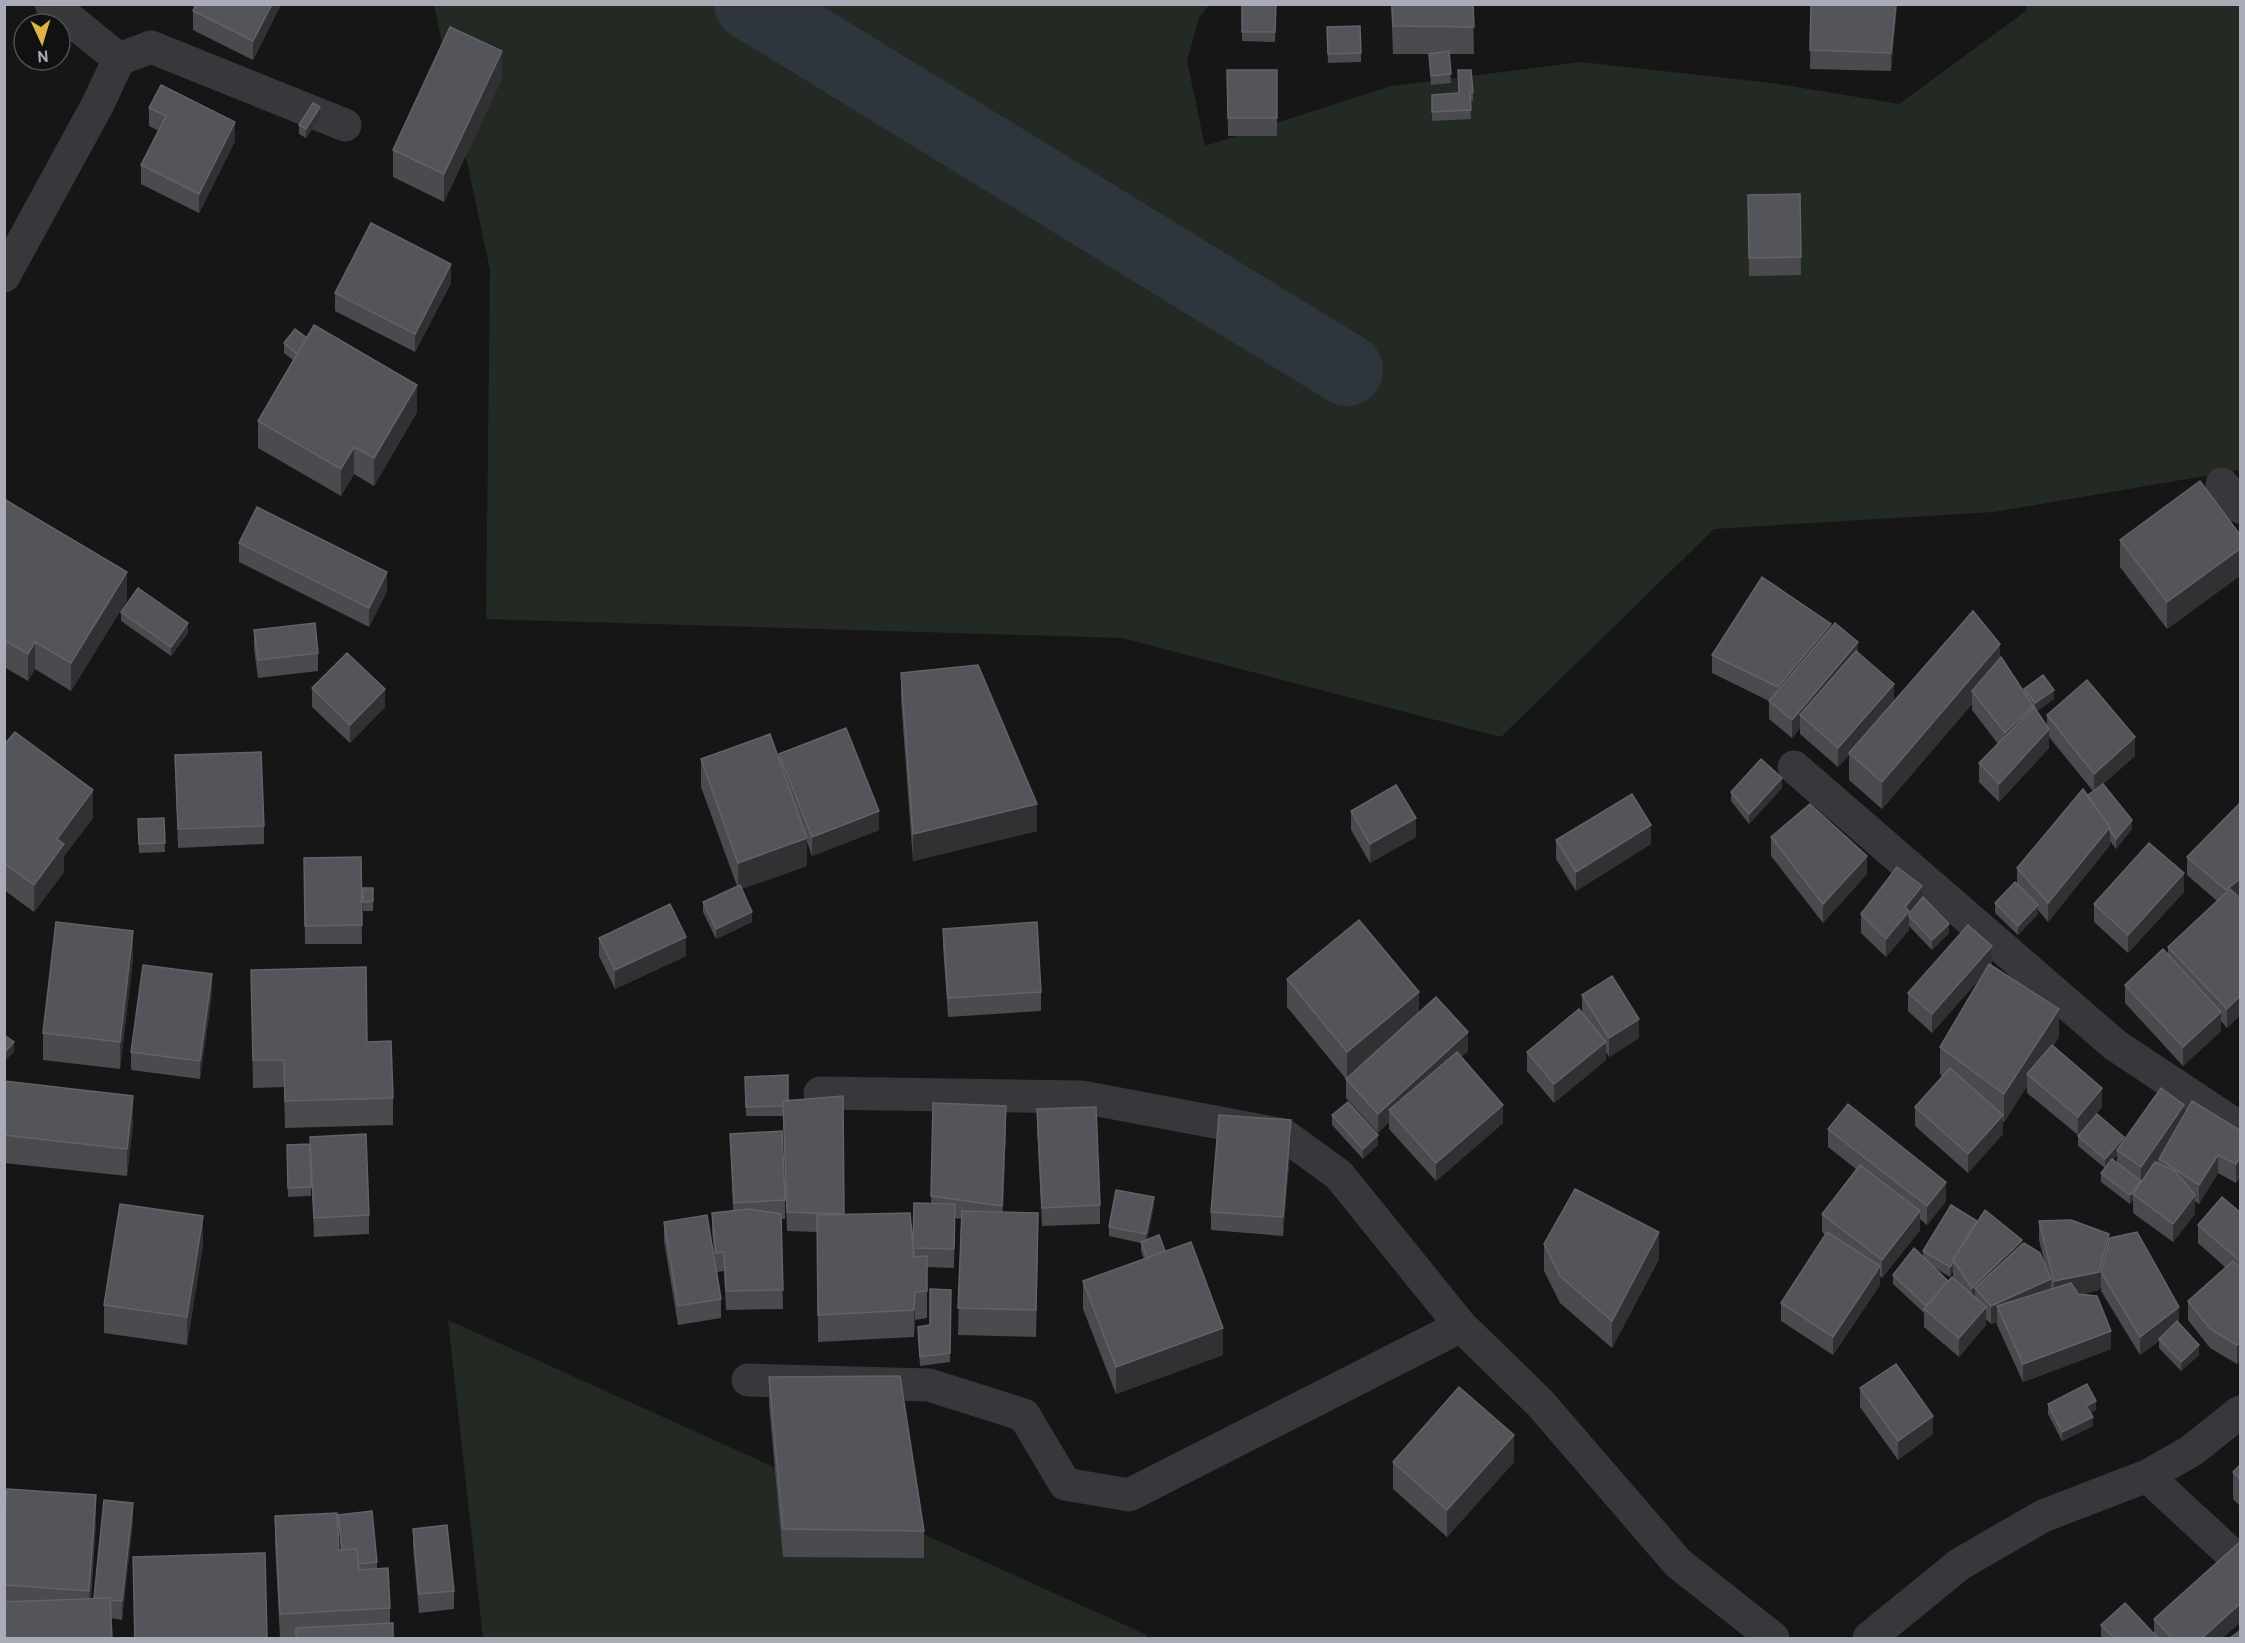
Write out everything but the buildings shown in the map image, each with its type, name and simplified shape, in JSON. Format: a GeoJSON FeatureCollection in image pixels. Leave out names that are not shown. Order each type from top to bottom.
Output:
{"type":"FeatureCollection","features":[{"type":"Feature","properties":{"kind":"street"},"geometry":{"type":"LineString","coordinates":[[51,4],[119,59]]}},
{"type":"Feature","properties":{"kind":"street"},"geometry":{"type":"LineString","coordinates":[[4,276],[98,104],[119,59],[151,47],[345,125]]}},
{"type":"Feature","properties":{"kind":"street"},"geometry":{"type":"LineString","coordinates":[[1794,767],[2115,1045],[2241,1128]]}},
{"type":"Feature","properties":{"kind":"street"},"geometry":{"type":"LineString","coordinates":[[820,1093],[1082,1097],[1284,1135],[1339,1175],[1461,1326],[1540,1403],[1678,1563],[1773,1638]]}},
{"type":"Feature","properties":{"kind":"street"},"geometry":{"type":"LineString","coordinates":[[748,1380],[928,1385],[1024,1415],[1065,1485],[1129,1495],[1461,1326]]}},
{"type":"Feature","properties":{"kind":"street"},"geometry":{"type":"LineString","coordinates":[[1869,1638],[1960,1564],[2043,1516],[2147,1476],[2191,1451],[2241,1412]]}},
{"type":"Feature","properties":{"kind":"street"},"geometry":{"type":"LineString","coordinates":[[2147,1476],[2241,1562]]}},
{"type":"Feature","properties":{"kind":"shaded area"},"geometry":{"type":"Polygon","coordinates":[[[434,5],[1209,5],[1199,18],[1187,61],[1205,146],[1391,86],[1581,62],[1772,83],[1899,104],[2026,11],[2026,5],[2240,5],[2240,470],[1994,512],[1714,529],[1501,737],[1122,638],[486,619],[490,270],[434,5]]]}},
{"type":"Feature","properties":{"kind":"shaded area"},"geometry":{"type":"Polygon","coordinates":[[[448,1320],[1147,1635],[1146,1638],[483,1638],[448,1320]]]}},
{"type":"Feature","properties":{"kind":"waterway"},"geometry":{"type":"LineString","coordinates":[[750,4],[1347,370]]}}]}
